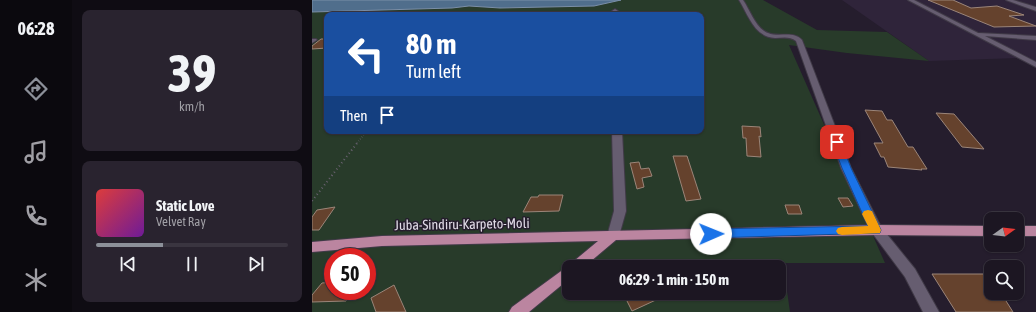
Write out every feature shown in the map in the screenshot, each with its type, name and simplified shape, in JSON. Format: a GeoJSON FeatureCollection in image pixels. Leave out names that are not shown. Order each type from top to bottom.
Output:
{"type":"FeatureCollection","features":[{"type":"Feature","properties":{"kind":"main road","name":"Juba-Sindiru-Karpeto-Moli"},"geometry":{"type":"LineString","coordinates":[[312,246],[382,241],[876,230],[984,231]]}},
{"type":"Feature","properties":{"kind":"main road"},"geometry":{"type":"LineString","coordinates":[[1024,231],[1036,231]]}},
{"type":"Feature","properties":{"kind":"main road"},"geometry":{"type":"LineString","coordinates":[[583,260],[613,236]]}},
{"type":"Feature","properties":{"kind":"main road"},"geometry":{"type":"LineString","coordinates":[[517,312],[562,277]]}},
{"type":"Feature","properties":{"kind":"street"},"geometry":{"type":"LineString","coordinates":[[741,0],[762,32],[770,35],[793,36],[799,40],[846,168],[876,230],[910,273],[931,312]]}},
{"type":"Feature","properties":{"kind":"street"},"geometry":{"type":"LineString","coordinates":[[910,0],[1036,65]]}},
{"type":"Feature","properties":{"kind":"street"},"geometry":{"type":"LineString","coordinates":[[1008,0],[1036,9]]}},
{"type":"Feature","properties":{"kind":"street"},"geometry":{"type":"LineString","coordinates":[[975,34],[1036,38]]}},
{"type":"Feature","properties":{"kind":"street"},"geometry":{"type":"LineString","coordinates":[[613,236],[620,211],[617,134]]}},
{"type":"Feature","properties":{"kind":"path"},"geometry":{"type":"LineString","coordinates":[[312,201],[343,159],[364,134]]}},
{"type":"Feature","properties":{"kind":"shaded area"},"geometry":{"type":"Polygon","coordinates":[[[842,0],[1036,0],[1036,66],[1020,58],[929,61],[842,0]]]}},
{"type":"Feature","properties":{"kind":"green space"},"geometry":{"type":"Polygon","coordinates":[[[621,0],[763,0],[817,30],[887,32],[929,61],[847,53],[789,45],[885,263],[786,263],[786,260],[562,260],[562,300],[786,300],[786,284],[790,312],[312,312],[312,12],[452,8],[469,6],[500,8],[594,6],[621,0]]]}},
{"type":"Feature","properties":{"kind":"water"},"geometry":{"type":"Polygon","coordinates":[[[312,0],[621,0],[594,6],[500,8],[469,6],[452,8],[312,12],[312,0]]]}},
{"type":"Feature","properties":{"kind":"building"},"geometry":{"type":"Polygon","coordinates":[[[928,0],[953,0],[971,8],[997,6],[1024,15],[1009,16],[1036,26],[994,27],[928,0]]]}},
{"type":"Feature","properties":{"kind":"building"},"geometry":{"type":"Polygon","coordinates":[[[321,39],[324,39],[324,48],[312,49],[312,46],[321,39]]]}},
{"type":"Feature","properties":{"kind":"building"},"geometry":{"type":"Polygon","coordinates":[[[865,110],[882,111],[887,120],[892,120],[908,147],[913,147],[927,169],[921,169],[922,170],[888,167],[884,157],[881,157],[874,143],[883,143],[865,110]]]}},
{"type":"Feature","properties":{"kind":"building"},"geometry":{"type":"Polygon","coordinates":[[[936,113],[954,114],[984,149],[962,147],[936,113]]]}},
{"type":"Feature","properties":{"kind":"building"},"geometry":{"type":"Polygon","coordinates":[[[742,126],[760,127],[761,137],[759,136],[761,157],[747,156],[746,138],[743,138],[742,126]]]}},
{"type":"Feature","properties":{"kind":"building"},"geometry":{"type":"Polygon","coordinates":[[[673,156],[687,156],[701,199],[686,201],[673,156]]]}},
{"type":"Feature","properties":{"kind":"building"},"geometry":{"type":"Polygon","coordinates":[[[639,162],[641,169],[649,168],[652,176],[642,178],[644,187],[637,189],[630,163],[639,162]]]}},
{"type":"Feature","properties":{"kind":"building"},"geometry":{"type":"Polygon","coordinates":[[[539,195],[563,195],[559,211],[523,212],[531,197],[538,197],[539,195]]]}},
{"type":"Feature","properties":{"kind":"building"},"geometry":{"type":"Polygon","coordinates":[[[838,198],[848,198],[853,206],[843,207],[838,198]]]}},
{"type":"Feature","properties":{"kind":"building"},"geometry":{"type":"Polygon","coordinates":[[[785,205],[799,205],[802,214],[788,214],[785,205]]]}},
{"type":"Feature","properties":{"kind":"building"},"geometry":{"type":"Polygon","coordinates":[[[335,207],[319,230],[312,230],[312,217],[317,210],[335,207]]]}},
{"type":"Feature","properties":{"kind":"building"},"geometry":{"type":"Polygon","coordinates":[[[932,274],[984,274],[984,300],[1005,300],[1013,312],[956,312],[932,274]]]}},
{"type":"Feature","properties":{"kind":"building"},"geometry":{"type":"Polygon","coordinates":[[[322,283],[324,283],[324,300],[347,300],[346,301],[312,302],[312,295],[322,283]]]}},
{"type":"Feature","properties":{"kind":"building"},"geometry":{"type":"Polygon","coordinates":[[[394,285],[406,312],[376,312],[372,300],[376,300],[376,295],[394,285]]]}},
{"type":"Feature","properties":{"kind":"building"},"geometry":{"type":"Polygon","coordinates":[[[626,300],[656,300],[632,311],[626,300]]]}},
{"type":"Feature","properties":{"kind":"slow traffic"},"geometry":{"type":"LineString","coordinates":[[842,231],[876,230],[868,214]]}},
{"type":"Feature","properties":{"kind":"route"},"geometry":{"type":"LineString","coordinates":[[711,234],[876,230],[846,168],[837,142]]}}]}
